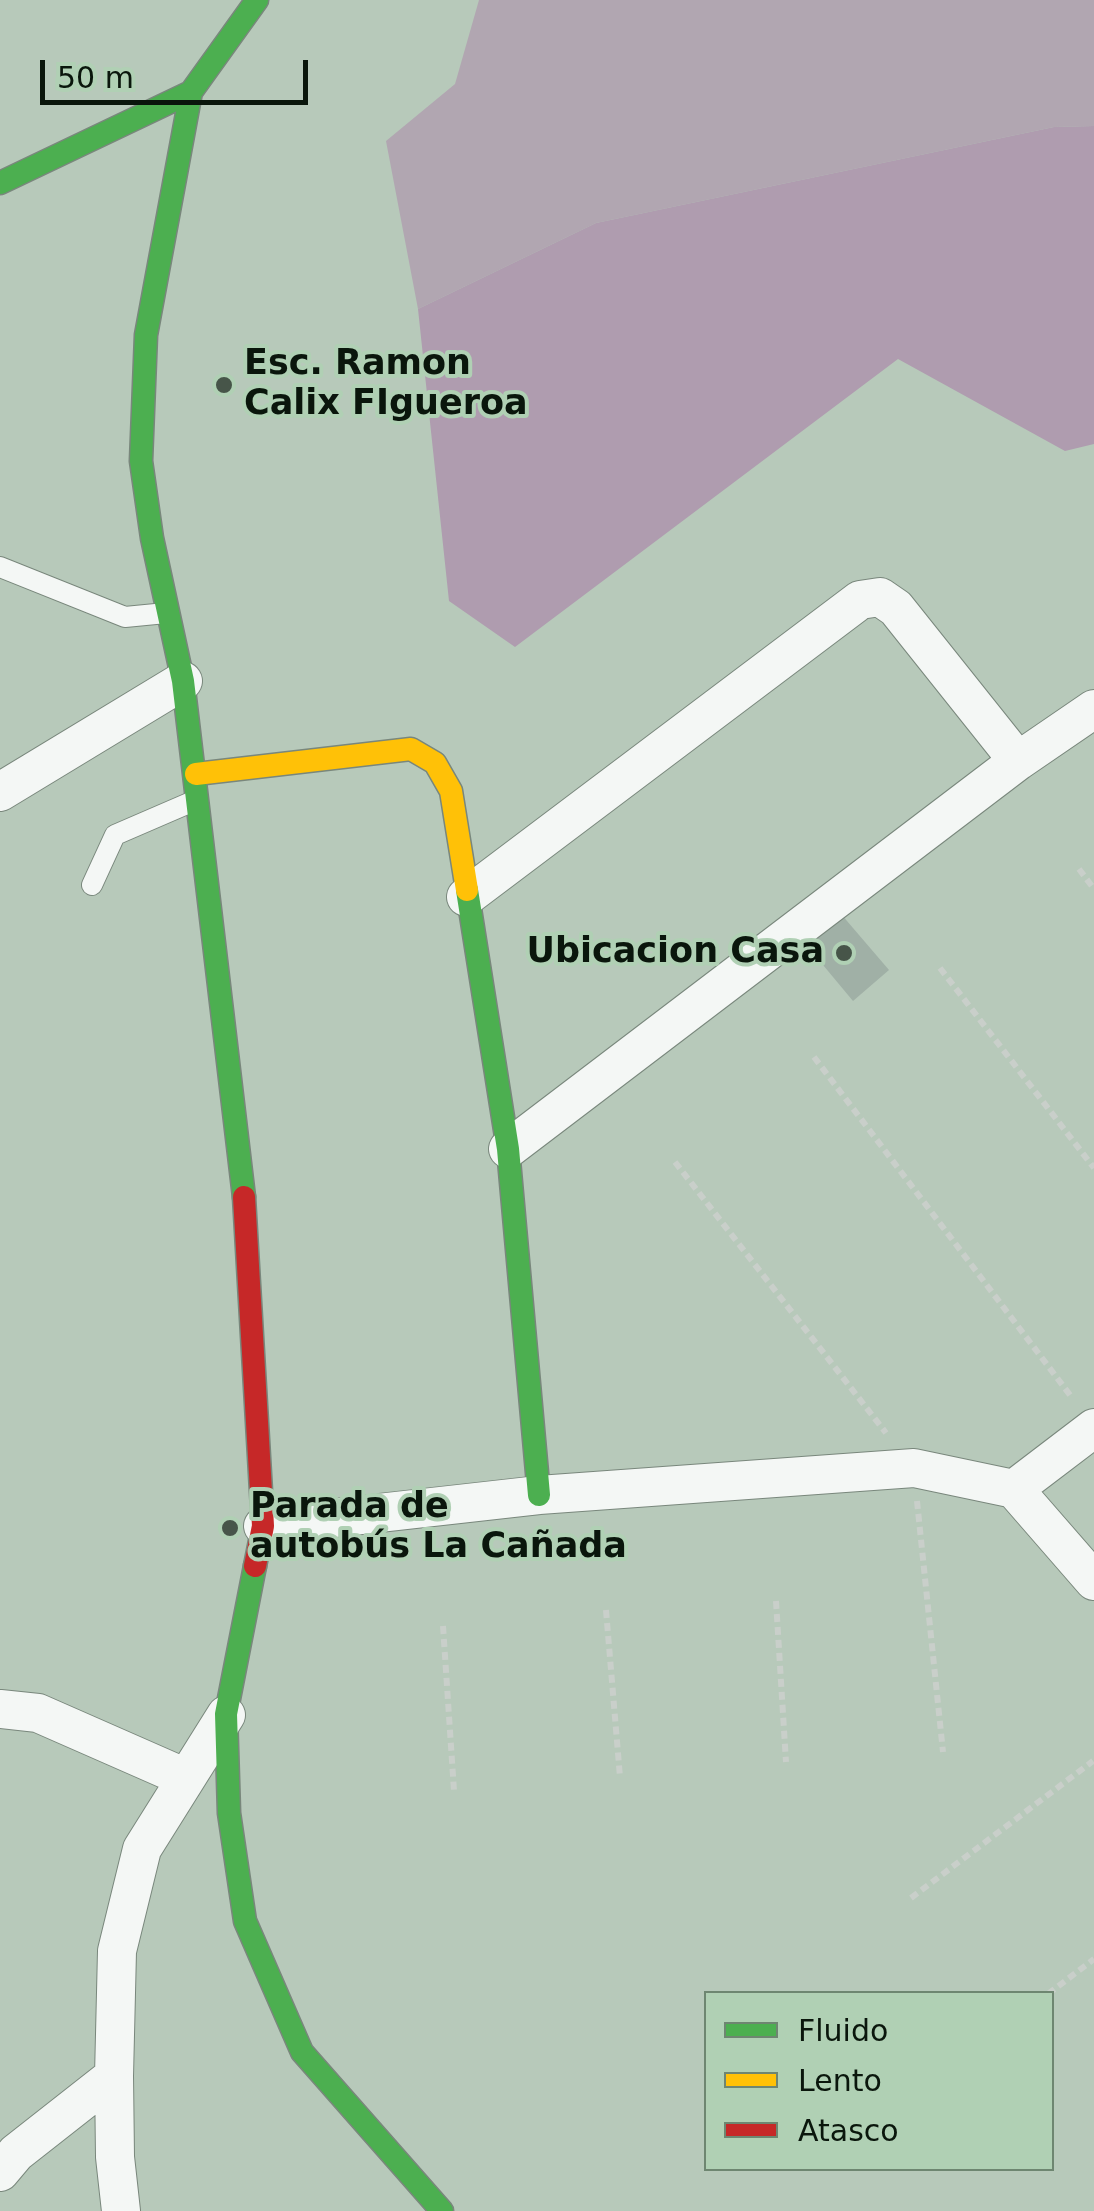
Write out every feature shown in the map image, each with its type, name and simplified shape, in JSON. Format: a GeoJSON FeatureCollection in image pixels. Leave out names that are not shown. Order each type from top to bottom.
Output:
{"type":"FeatureCollection","features":[{"type":"Feature","properties":{"kind":"main road"},"geometry":{"type":"LineString","coordinates":[[257,0],[192,92],[146,335],[142,461],[152,538],[183,681],[243,1171],[263,1526],[226,1714],[229,1814],[245,1921],[302,2052],[442,2211]]}},
{"type":"Feature","properties":{"kind":"main road"},"geometry":{"type":"LineString","coordinates":[[0,182],[192,92]]}},
{"type":"Feature","properties":{"kind":"main road"},"geometry":{"type":"LineString","coordinates":[[196,774],[411,749],[435,763],[451,790],[508,1149],[539,1495]]}},
{"type":"Feature","properties":{"kind":"street"},"geometry":{"type":"LineString","coordinates":[[466,897],[860,600],[880,597],[896,608],[1018,761]]}},
{"type":"Feature","properties":{"kind":"street"},"geometry":{"type":"LineString","coordinates":[[2,787],[183,681]]}},
{"type":"Feature","properties":{"kind":"street"},"geometry":{"type":"LineString","coordinates":[[508,1149],[1018,761],[1094,709]]}},
{"type":"Feature","properties":{"kind":"street"},"geometry":{"type":"LineString","coordinates":[[1014,1489],[1085,1415]]}},
{"type":"Feature","properties":{"kind":"street"},"geometry":{"type":"LineString","coordinates":[[263,1526],[539,1495],[914,1468],[1014,1489],[1094,1581]]}},
{"type":"Feature","properties":{"kind":"street"},"geometry":{"type":"LineString","coordinates":[[0,1709],[38,1713],[186,1778]]}},
{"type":"Feature","properties":{"kind":"street"},"geometry":{"type":"LineString","coordinates":[[121,2211],[115,2156],[117,1951],[142,1849],[226,1714]]}},
{"type":"Feature","properties":{"kind":"street"},"geometry":{"type":"LineString","coordinates":[[0,2172],[16,2153],[114,2076]]}},
{"type":"Feature","properties":{"kind":"lane"},"geometry":{"type":"LineString","coordinates":[[0,568],[125,617],[168,613]]}},
{"type":"Feature","properties":{"kind":"lane"},"geometry":{"type":"LineString","coordinates":[[92,885],[116,835],[198,799]]}},
{"type":"Feature","properties":{"kind":"path"},"geometry":{"type":"LineString","coordinates":[[1079,869],[1094,889]]}},
{"type":"Feature","properties":{"kind":"path"},"geometry":{"type":"LineString","coordinates":[[940,968],[1094,1168]]}},
{"type":"Feature","properties":{"kind":"path"},"geometry":{"type":"LineString","coordinates":[[814,1058],[1085,1415]]}},
{"type":"Feature","properties":{"kind":"path"},"geometry":{"type":"LineString","coordinates":[[675,1162],[914,1468],[943,1752]]}},
{"type":"Feature","properties":{"kind":"path"},"geometry":{"type":"LineString","coordinates":[[776,1601],[786,1762]]}},
{"type":"Feature","properties":{"kind":"path"},"geometry":{"type":"LineString","coordinates":[[606,1610],[620,1777]]}},
{"type":"Feature","properties":{"kind":"path"},"geometry":{"type":"LineString","coordinates":[[443,1626],[454,1791]]}},
{"type":"Feature","properties":{"kind":"path"},"geometry":{"type":"LineString","coordinates":[[911,1898],[1093,1761]]}},
{"type":"Feature","properties":{"kind":"path"},"geometry":{"type":"LineString","coordinates":[[1052,1991],[1094,1959]]}},
{"type":"Feature","properties":{"kind":"shaded area"},"geometry":{"type":"Polygon","coordinates":[[[479,0],[1094,0],[1094,126],[1054,127],[596,223],[418,309],[386,141],[455,84],[479,0]]]}},
{"type":"Feature","properties":{"kind":"shaded area"},"geometry":{"type":"Polygon","coordinates":[[[1094,126],[1094,444],[1065,451],[898,359],[515,647],[449,601],[418,309],[596,223],[1054,127],[1094,126]]]}},
{"type":"Feature","properties":{"kind":"building","name":"Ubicacion Casa"},"geometry":{"type":"Polygon","coordinates":[[[835,907],[889,970],[853,1001],[798,935],[835,907]]]}},
{"type":"Feature","properties":{"kind":"traffic: fast"},"geometry":{"type":"LineString","coordinates":[[244,1197],[183,681],[152,538],[141,461],[146,335],[191,92],[257,0]]}},
{"type":"Feature","properties":{"kind":"traffic: fast"},"geometry":{"type":"LineString","coordinates":[[0,183],[191,92]]}},
{"type":"Feature","properties":{"kind":"traffic: fast"},"geometry":{"type":"LineString","coordinates":[[467,890],[508,1149],[539,1495]]}},
{"type":"Feature","properties":{"kind":"traffic: fast"},"geometry":{"type":"LineString","coordinates":[[255,1566],[226,1714],[229,1813],[245,1921],[302,2052],[442,2211]]}},
{"type":"Feature","properties":{"kind":"traffic: slow"},"geometry":{"type":"LineString","coordinates":[[196,774],[411,749],[435,763],[451,791],[467,890]]}},
{"type":"Feature","properties":{"kind":"traffic: jam"},"geometry":{"type":"LineString","coordinates":[[244,1197],[263,1526],[255,1566]]}},
{"type":"Feature","properties":{"kind":"place","name":"Esc. Ramon Calix FIgueroa"},"geometry":{"type":"Point","coordinates":[224,385]}},
{"type":"Feature","properties":{"kind":"place","name":"Ubicacion Casa"},"geometry":{"type":"Point","coordinates":[844,953]}},
{"type":"Feature","properties":{"kind":"place","name":"Parada de autobús La Cañada"},"geometry":{"type":"Point","coordinates":[230,1528]}}]}
